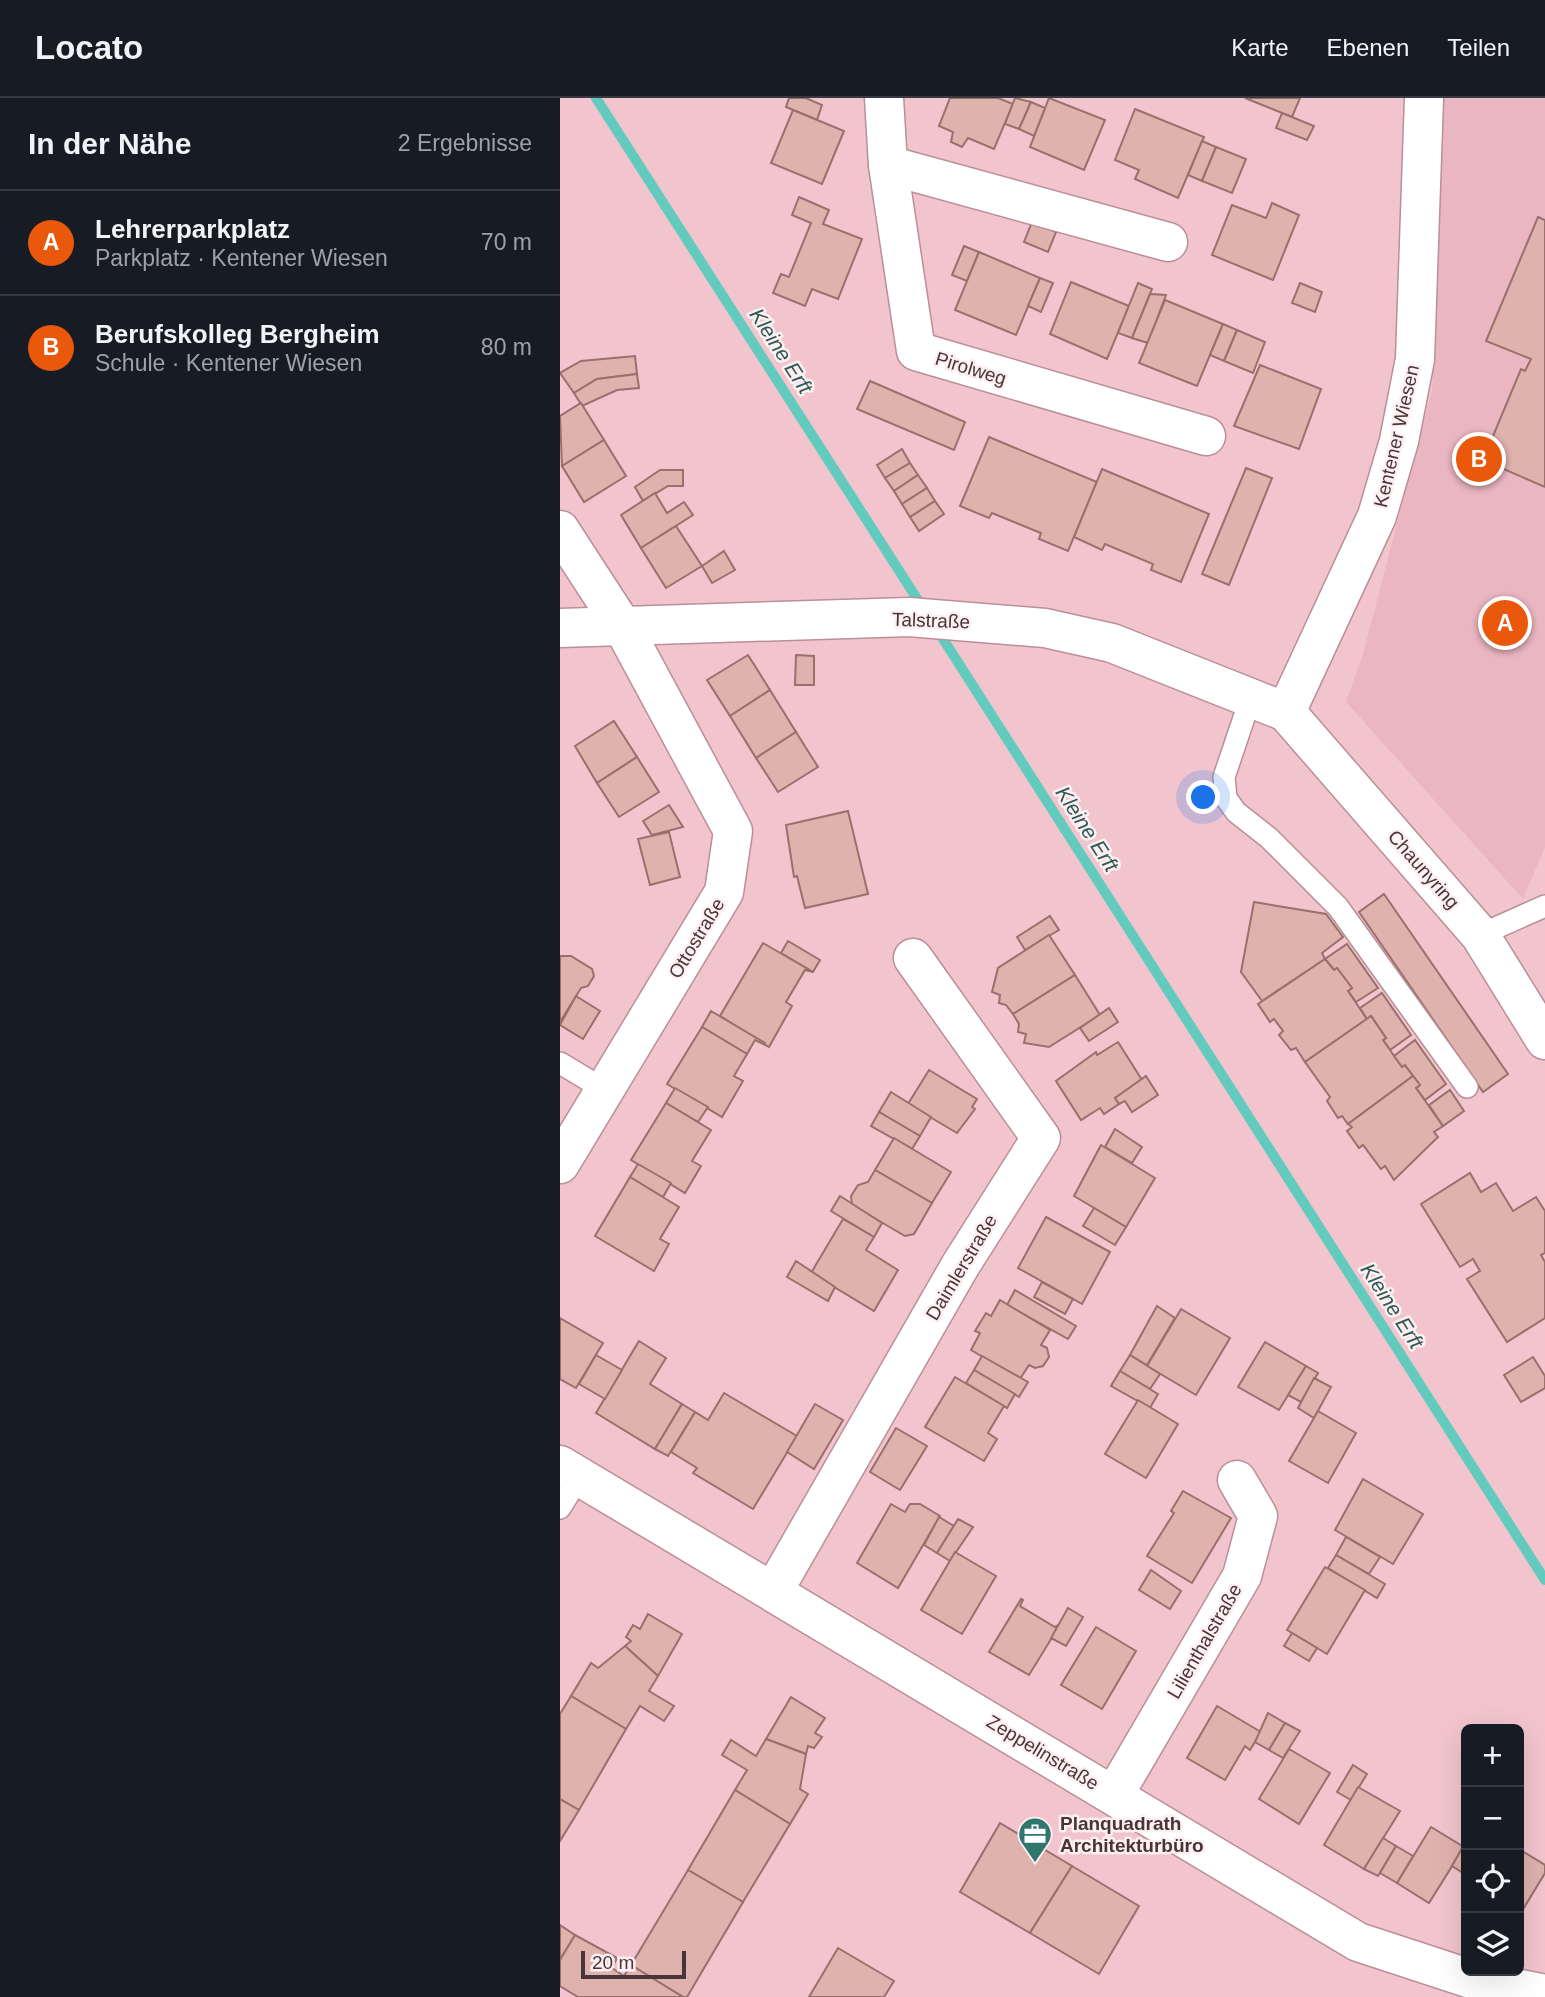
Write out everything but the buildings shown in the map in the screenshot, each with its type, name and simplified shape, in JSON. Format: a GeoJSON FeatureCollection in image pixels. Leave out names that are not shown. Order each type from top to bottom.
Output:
{"type":"FeatureCollection","features":[{"type":"Feature","properties":{"kind":"street","name":"Pirolweg"},"geometry":{"type":"LineString","coordinates":[[884,98],[888,165],[916,351],[1206,436]]}},
{"type":"Feature","properties":{"kind":"street","name":"Kentener Wiesen"},"geometry":{"type":"LineString","coordinates":[[1286,712],[1377,516],[1399,441],[1415,359],[1424,98]]}},
{"type":"Feature","properties":{"kind":"street"},"geometry":{"type":"LineString","coordinates":[[888,165],[1168,243]]}},
{"type":"Feature","properties":{"kind":"street","name":"Ottostraße"},"geometry":{"type":"LineString","coordinates":[[560,530],[623,627],[733,831],[724,892],[560,1164]]}},
{"type":"Feature","properties":{"kind":"street","name":"Talstraße"},"geometry":{"type":"LineString","coordinates":[[560,628],[909,617],[1045,628],[1112,643],[1286,712]]}},
{"type":"Feature","properties":{"kind":"street","name":"Chaunyring"},"geometry":{"type":"LineString","coordinates":[[1286,712],[1480,935],[1545,1040]]}},
{"type":"Feature","properties":{"kind":"street","name":"Daimlerstraße"},"geometry":{"type":"LineString","coordinates":[[774,1590],[960,1266],[1041,1138],[913,958]]}},
{"type":"Feature","properties":{"kind":"street","name":"Zeppelinstraße"},"geometry":{"type":"LineString","coordinates":[[570,1470],[1358,1942],[1471,1979],[1545,1994]]}},
{"type":"Feature","properties":{"kind":"street","name":"Lilienthalstraße"},"geometry":{"type":"LineString","coordinates":[[1114,1795],[1242,1576],[1258,1516],[1237,1480]]}},
{"type":"Feature","properties":{"kind":"lane"},"geometry":{"type":"LineString","coordinates":[[1251,697],[1224,777],[1226,798],[1236,812],[1269,838],[1338,907],[1467,1087]]}},
{"type":"Feature","properties":{"kind":"lane"},"geometry":{"type":"LineString","coordinates":[[1480,935],[1545,906]]}},
{"type":"Feature","properties":{"kind":"lane"},"geometry":{"type":"LineString","coordinates":[[560,1063],[605,1090]]}},
{"type":"Feature","properties":{"kind":"lane"},"geometry":{"type":"LineString","coordinates":[[560,1508],[570,1470]]}},
{"type":"Feature","properties":{"kind":"shaded area"},"geometry":{"type":"Polygon","coordinates":[[[1439,98],[1545,98],[1545,847],[1523,899],[1346,702],[1363,654],[1432,390],[1439,98]]]}},
{"type":"Feature","properties":{"kind":"waterway","name":"Kleine Erft"},"geometry":{"type":"LineString","coordinates":[[596,98],[923,608]]}},
{"type":"Feature","properties":{"kind":"waterway","name":"Kleine Erft"},"geometry":{"type":"LineString","coordinates":[[936,628],[1545,1580]]}},
{"type":"Feature","properties":{"kind":"place","name":"Berufskolleg Bergheim"},"geometry":{"type":"Point","coordinates":[1479,459]}},
{"type":"Feature","properties":{"kind":"place","name":"Lehrerparkplatz"},"geometry":{"type":"Point","coordinates":[1505,623]}},
{"type":"Feature","properties":{"kind":"place","name":"Planquadrath Architekturbüro"},"geometry":{"type":"Point","coordinates":[1035,1864]}}]}
